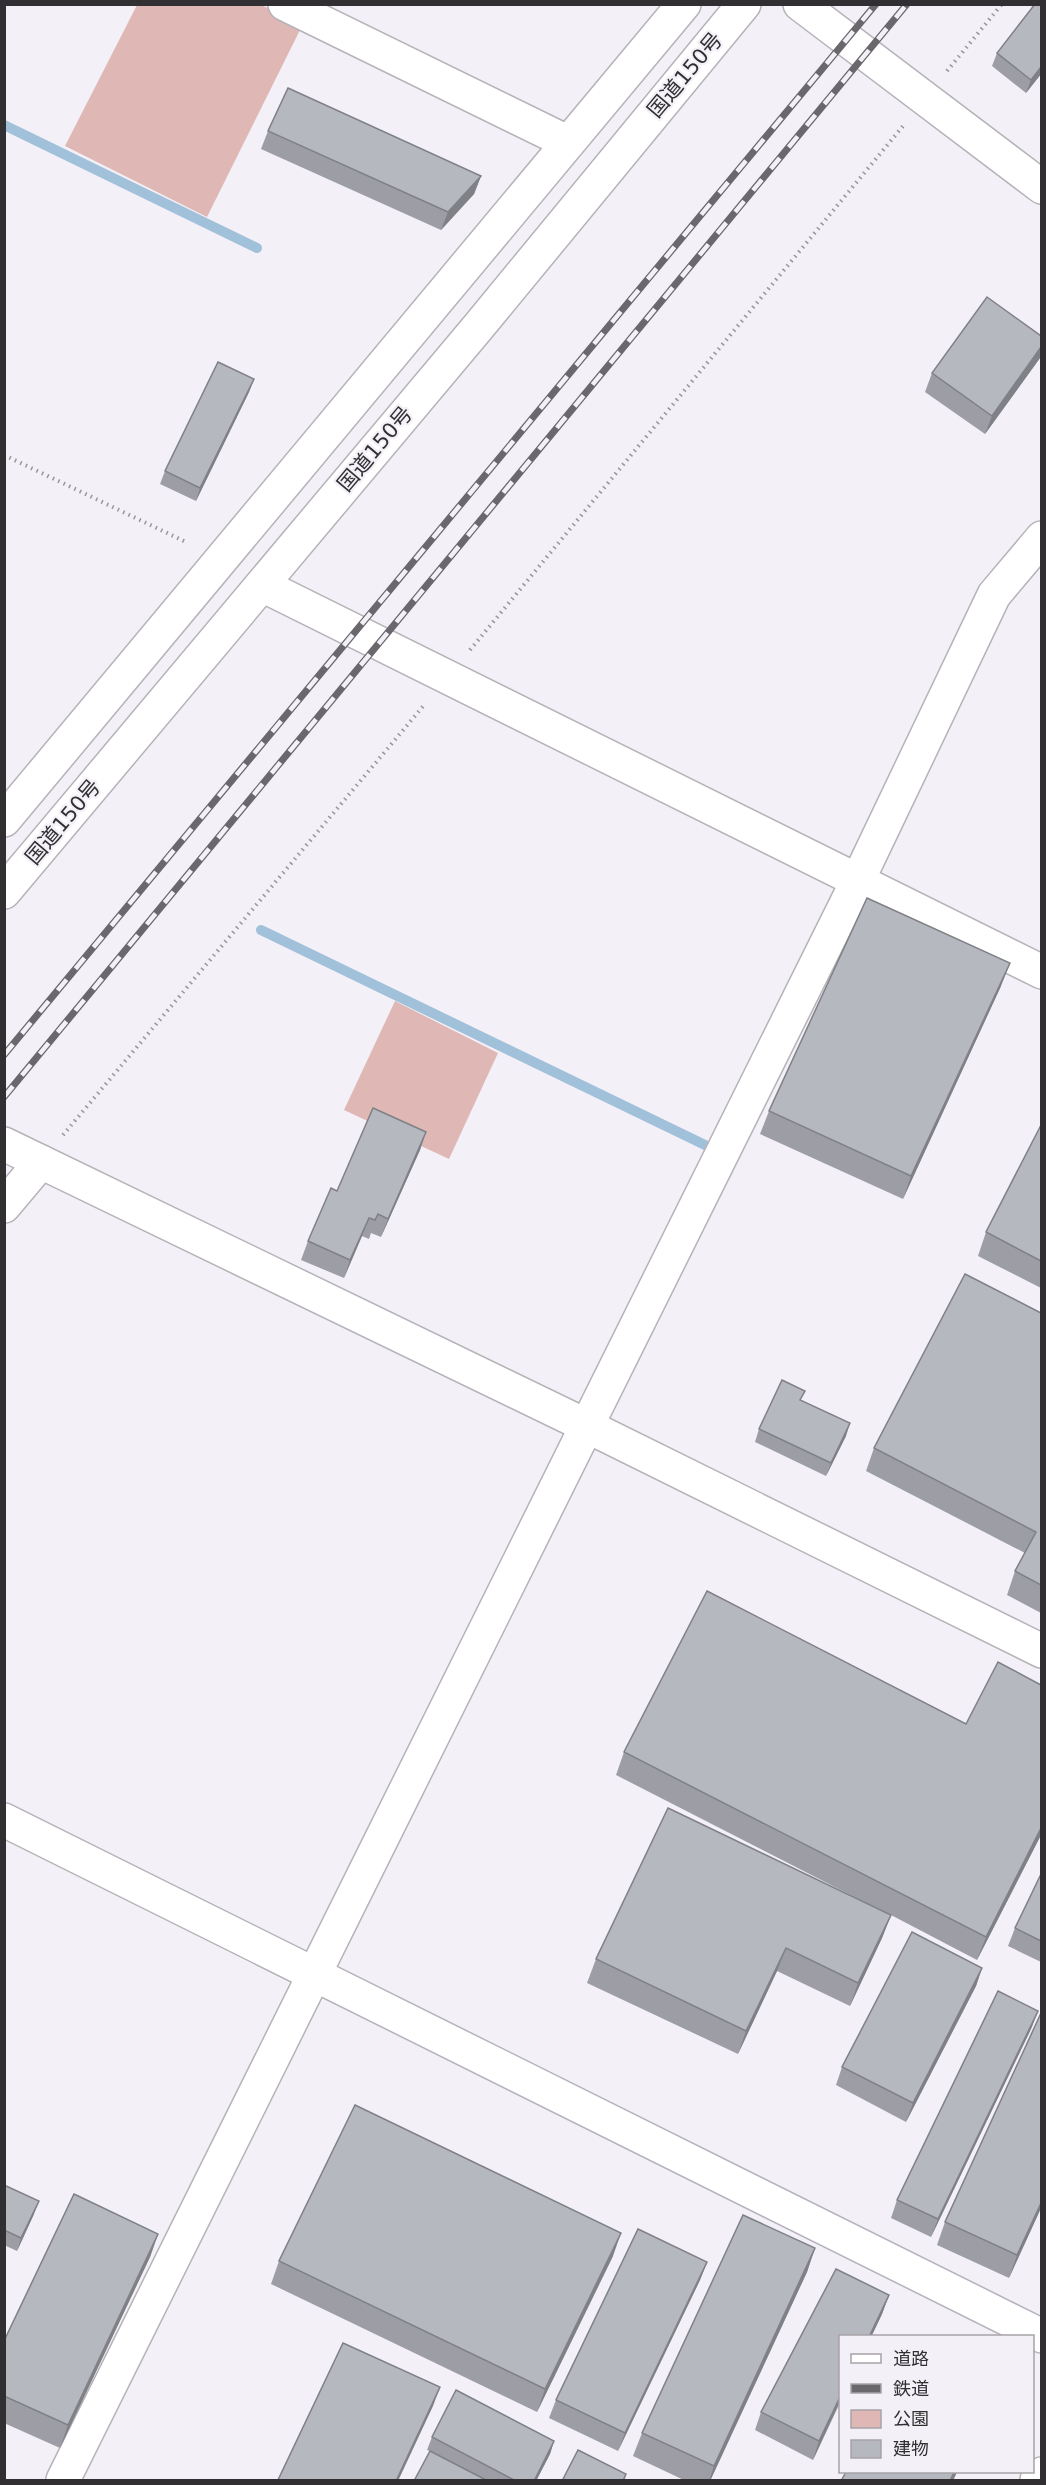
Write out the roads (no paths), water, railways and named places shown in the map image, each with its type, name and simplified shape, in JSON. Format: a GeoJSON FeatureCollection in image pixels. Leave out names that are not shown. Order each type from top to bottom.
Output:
{"type":"FeatureCollection","features":[{"type":"Feature","properties":{"kind":"main road"},"geometry":{"type":"LineString","coordinates":[[285,4],[567,142]]}},
{"type":"Feature","properties":{"kind":"main road"},"geometry":{"type":"LineString","coordinates":[[4,819],[684,4]]}},
{"type":"Feature","properties":{"kind":"main road","name":"国道150号"},"geometry":{"type":"LineString","coordinates":[[4,892],[744,4]]}},
{"type":"Feature","properties":{"kind":"main road"},"geometry":{"type":"LineString","coordinates":[[800,4],[1041,187]]}},
{"type":"Feature","properties":{"kind":"main road"},"geometry":{"type":"LineString","coordinates":[[63,2481],[858,880],[994,595],[1041,538]]}},
{"type":"Feature","properties":{"kind":"main road"},"geometry":{"type":"LineString","coordinates":[[262,585],[1041,972]]}},
{"type":"Feature","properties":{"kind":"main road"},"geometry":{"type":"LineString","coordinates":[[4,1144],[587,1426],[1041,1651]]}},
{"type":"Feature","properties":{"kind":"main road"},"geometry":{"type":"LineString","coordinates":[[4,1206],[41,1162]]}},
{"type":"Feature","properties":{"kind":"main road"},"geometry":{"type":"LineString","coordinates":[[4,1820],[1041,2336]]}},
{"type":"Feature","properties":{"kind":"main road"},"geometry":{"type":"LineString","coordinates":[[1037,2481],[1041,2474]]}},
{"type":"Feature","properties":{"kind":"waterway"},"geometry":{"type":"LineString","coordinates":[[4,125],[257,248]]}},
{"type":"Feature","properties":{"kind":"waterway"},"geometry":{"type":"LineString","coordinates":[[261,930],[705,1145]]}},
{"type":"Feature","properties":{"kind":"railway"},"geometry":{"type":"LineString","coordinates":[[4,1055],[876,4]]}},
{"type":"Feature","properties":{"kind":"railway"},"geometry":{"type":"LineString","coordinates":[[4,1097],[907,4]]}}]}
